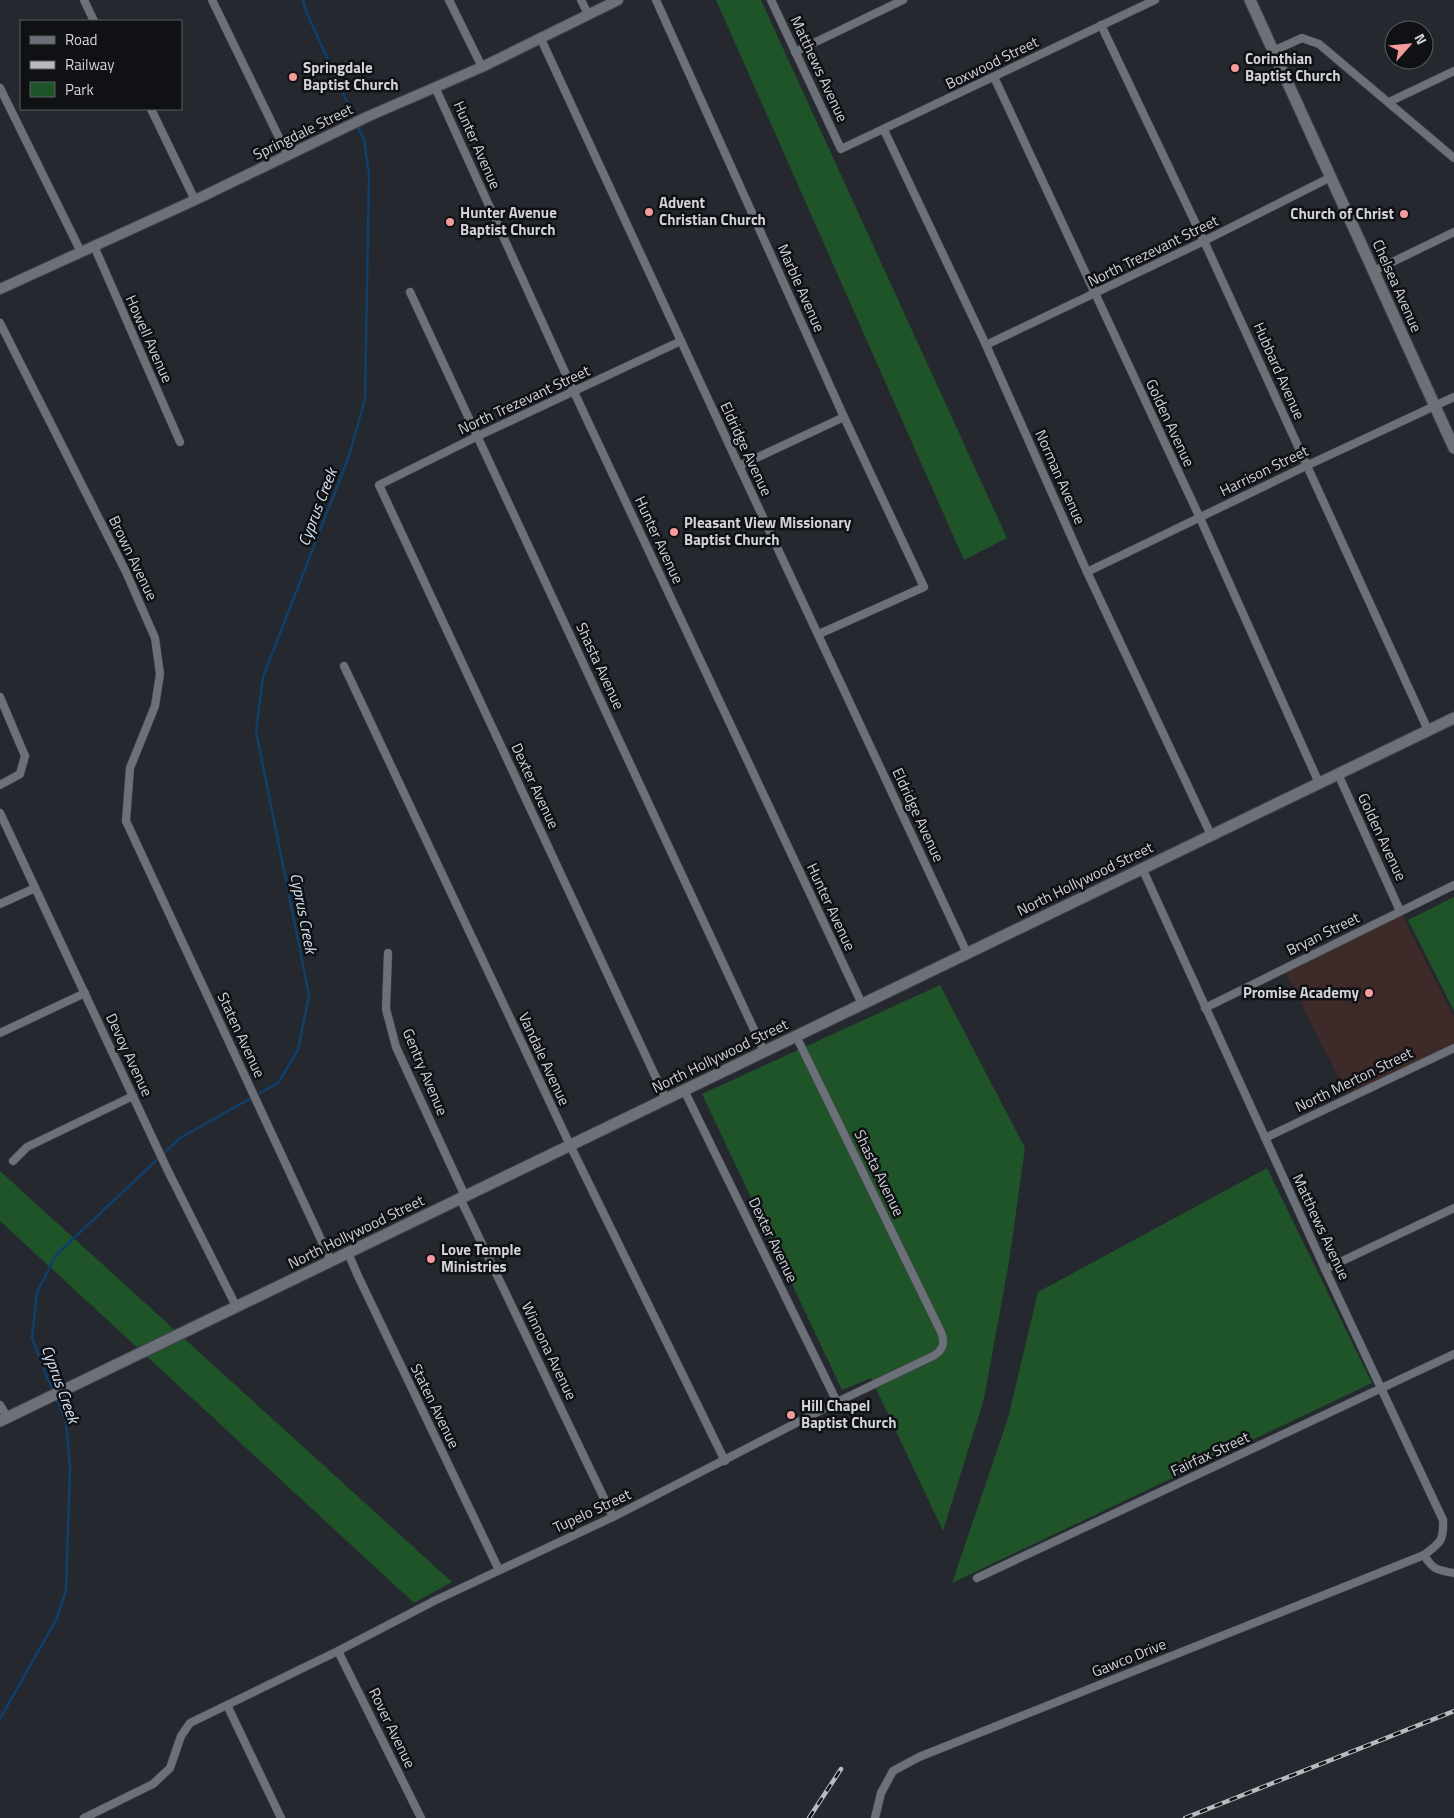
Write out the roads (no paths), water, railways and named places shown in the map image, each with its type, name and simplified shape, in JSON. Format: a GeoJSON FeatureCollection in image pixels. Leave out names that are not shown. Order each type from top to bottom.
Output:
{"type":"FeatureCollection","features":[{"type":"Feature","properties":{"kind":"main road","name":"Chelsea Avenue"},"geometry":{"type":"LineString","coordinates":[[1250,0],[1454,448]]}},
{"type":"Feature","properties":{"kind":"main road","name":"North Hollywood Street"},"geometry":{"type":"LineString","coordinates":[[3,1419],[1454,718]]}},
{"type":"Feature","properties":{"kind":"street"},"geometry":{"type":"LineString","coordinates":[[84,0],[94,20]]}},
{"type":"Feature","properties":{"kind":"street"},"geometry":{"type":"LineString","coordinates":[[212,0],[288,156]]}},
{"type":"Feature","properties":{"kind":"street"},"geometry":{"type":"LineString","coordinates":[[449,0],[482,67]]}},
{"type":"Feature","properties":{"kind":"street"},"geometry":{"type":"LineString","coordinates":[[581,0],[588,14]]}},
{"type":"Feature","properties":{"kind":"street","name":"Springdale Street"},"geometry":{"type":"LineString","coordinates":[[0,289],[195,200],[370,116],[482,67],[618,0]]}},
{"type":"Feature","properties":{"kind":"street","name":"Marble Avenue"},"geometry":{"type":"LineString","coordinates":[[656,0],[844,417],[924,587],[819,634]]}},
{"type":"Feature","properties":{"kind":"street","name":"Matthews Avenue"},"geometry":{"type":"LineString","coordinates":[[772,0],[841,149]]}},
{"type":"Feature","properties":{"kind":"street"},"geometry":{"type":"LineString","coordinates":[[795,52],[903,0]]}},
{"type":"Feature","properties":{"kind":"street","name":"Boxwood Street"},"geometry":{"type":"LineString","coordinates":[[841,149],[1155,0]]}},
{"type":"Feature","properties":{"kind":"street","name":"Hubbard Avenue"},"geometry":{"type":"LineString","coordinates":[[1101,26],[1204,241],[1428,730]]}},
{"type":"Feature","properties":{"kind":"street","name":"Eldridge Avenue"},"geometry":{"type":"LineString","coordinates":[[540,37],[967,953]]}},
{"type":"Feature","properties":{"kind":"street"},"geometry":{"type":"LineString","coordinates":[[1273,51],[1302,38],[1320,44],[1454,158]]}},
{"type":"Feature","properties":{"kind":"street"},"geometry":{"type":"LineString","coordinates":[[1389,102],[1454,71]]}},
{"type":"Feature","properties":{"kind":"street","name":"Golden Avenue"},"geometry":{"type":"LineString","coordinates":[[994,77],[1094,295],[1200,518],[1319,783]]}},
{"type":"Feature","properties":{"kind":"street","name":"Hunter Avenue"},"geometry":{"type":"LineString","coordinates":[[435,87],[574,392],[862,1004]]}},
{"type":"Feature","properties":{"kind":"street"},"geometry":{"type":"LineString","coordinates":[[0,88],[81,252]]}},
{"type":"Feature","properties":{"kind":"street"},"geometry":{"type":"LineString","coordinates":[[151,110],[195,200]]}},
{"type":"Feature","properties":{"kind":"street","name":"Norman Avenue"},"geometry":{"type":"LineString","coordinates":[[884,130],[986,345],[1087,572],[1211,835]]}},
{"type":"Feature","properties":{"kind":"street","name":"North Trezevant Street"},"geometry":{"type":"LineString","coordinates":[[986,345],[1094,295],[1330,177]]}},
{"type":"Feature","properties":{"kind":"street"},"geometry":{"type":"LineString","coordinates":[[1374,271],[1454,232]]}},
{"type":"Feature","properties":{"kind":"street","name":"Howell Avenue"},"geometry":{"type":"LineString","coordinates":[[94,246],[180,442]]}},
{"type":"Feature","properties":{"kind":"street","name":"Shasta Avenue"},"geometry":{"type":"LineString","coordinates":[[410,292],[764,1051]]}},
{"type":"Feature","properties":{"kind":"street","name":"Brown Avenue"},"geometry":{"type":"LineString","coordinates":[[0,323],[126,572],[155,638],[160,674],[155,706],[130,768],[126,821]]}},
{"type":"Feature","properties":{"kind":"street","name":"North Trezevant Street"},"geometry":{"type":"LineString","coordinates":[[380,485],[478,436],[681,341]]}},
{"type":"Feature","properties":{"kind":"street","name":"Harrison Street"},"geometry":{"type":"LineString","coordinates":[[1087,572],[1454,397]]}},
{"type":"Feature","properties":{"kind":"street"},"geometry":{"type":"LineString","coordinates":[[739,466],[844,417]]}},
{"type":"Feature","properties":{"kind":"street","name":"Dexter Avenue"},"geometry":{"type":"LineString","coordinates":[[380,485],[666,1099]]}},
{"type":"Feature","properties":{"kind":"street","name":"Vandale Avenue"},"geometry":{"type":"LineString","coordinates":[[344,666],[570,1145],[725,1461]]}},
{"type":"Feature","properties":{"kind":"street"},"geometry":{"type":"LineString","coordinates":[[0,697],[25,756],[20,774],[0,785]]}},
{"type":"Feature","properties":{"kind":"street","name":"Golden Avenue"},"geometry":{"type":"LineString","coordinates":[[1338,774],[1400,911]]}},
{"type":"Feature","properties":{"kind":"street","name":"Devoy Avenue"},"geometry":{"type":"LineString","coordinates":[[0,813],[168,1171],[236,1306]]}},
{"type":"Feature","properties":{"kind":"street","name":"Staten Avenue"},"geometry":{"type":"LineString","coordinates":[[126,821],[331,1261]]}},
{"type":"Feature","properties":{"kind":"street","name":"Matthews Avenue"},"geometry":{"type":"LineString","coordinates":[[1142,868],[1325,1269],[1443,1520],[1444,1534],[1440,1543],[1424,1555]]}},
{"type":"Feature","properties":{"kind":"street","name":"Bryan Street"},"geometry":{"type":"LineString","coordinates":[[1205,1008],[1454,885]]}},
{"type":"Feature","properties":{"kind":"street"},"geometry":{"type":"LineString","coordinates":[[0,904],[35,888]]}},
{"type":"Feature","properties":{"kind":"street","name":"Gentry Avenue"},"geometry":{"type":"LineString","coordinates":[[388,953],[386,1009],[396,1047],[463,1197]]}},
{"type":"Feature","properties":{"kind":"street"},"geometry":{"type":"LineString","coordinates":[[0,1033],[85,993]]}},
{"type":"Feature","properties":{"kind":"street","name":"Shasta Avenue"},"geometry":{"type":"LineString","coordinates":[[796,1036],[937,1322]]}},
{"type":"Feature","properties":{"kind":"street","name":"North Merton Street"},"geometry":{"type":"LineString","coordinates":[[1265,1138],[1454,1048]]}},
{"type":"Feature","properties":{"kind":"street","name":"Dexter Avenue"},"geometry":{"type":"LineString","coordinates":[[684,1090],[837,1402]]}},
{"type":"Feature","properties":{"kind":"street"},"geometry":{"type":"LineString","coordinates":[[13,1161],[27,1147],[133,1096]]}},
{"type":"Feature","properties":{"kind":"street","name":"Winnona Avenue"},"geometry":{"type":"LineString","coordinates":[[463,1197],[613,1517]]}},
{"type":"Feature","properties":{"kind":"street"},"geometry":{"type":"LineString","coordinates":[[1325,1269],[1454,1208]]}},
{"type":"Feature","properties":{"kind":"street","name":"Staten Avenue"},"geometry":{"type":"LineString","coordinates":[[348,1253],[499,1570]]}},
{"type":"Feature","properties":{"kind":"street","name":"Tupelo Street"},"geometry":{"type":"LineString","coordinates":[[84,1818],[153,1784],[170,1768],[181,1736],[190,1723],[338,1651],[434,1601],[613,1517],[837,1402],[937,1354],[944,1342],[937,1322]]}},
{"type":"Feature","properties":{"kind":"street","name":"Fairfax Street"},"geometry":{"type":"LineString","coordinates":[[977,1578],[1454,1354]]}},
{"type":"Feature","properties":{"kind":"street"},"geometry":{"type":"LineString","coordinates":[[0,1405],[3,1419]]}},
{"type":"Feature","properties":{"kind":"street"},"geometry":{"type":"LineString","coordinates":[[1424,1555],[1430,1566],[1437,1570],[1454,1573]]}},
{"type":"Feature","properties":{"kind":"street","name":"Gawco Drive"},"geometry":{"type":"LineString","coordinates":[[875,1818],[881,1793],[893,1770],[919,1757],[1424,1555]]}},
{"type":"Feature","properties":{"kind":"street","name":"Rover Avenue"},"geometry":{"type":"LineString","coordinates":[[338,1651],[421,1818]]}},
{"type":"Feature","properties":{"kind":"street"},"geometry":{"type":"LineString","coordinates":[[227,1705],[281,1818]]}},
{"type":"Feature","properties":{"kind":"waterway","name":"Cyprus Creek"},"geometry":{"type":"LineString","coordinates":[[303,0],[306,11],[355,120]]}},
{"type":"Feature","properties":{"kind":"waterway","name":"Cyprus Creek"},"geometry":{"type":"LineString","coordinates":[[53,1392],[32,1338],[37,1292],[56,1255],[180,1138],[278,1083],[298,1050],[309,995],[256,731],[263,677],[349,456],[365,399],[369,174],[364,140],[357,125]]}},
{"type":"Feature","properties":{"kind":"waterway","name":"Cyprus Creek"},"geometry":{"type":"LineString","coordinates":[[0,1719],[56,1620],[66,1591],[70,1467],[66,1422],[56,1397]]}},
{"type":"Feature","properties":{"kind":"railway"},"geometry":{"type":"LineString","coordinates":[[1185,1818],[1454,1711]]}},
{"type":"Feature","properties":{"kind":"railway"},"geometry":{"type":"LineString","coordinates":[[809,1818],[841,1769]]}},
{"type":"Feature","properties":{"kind":"place","name":"Corinthian Baptist Church"},"geometry":{"type":"Point","coordinates":[1235,68]}},
{"type":"Feature","properties":{"kind":"place","name":"Springdale Baptist Church"},"geometry":{"type":"Point","coordinates":[293,77]}},
{"type":"Feature","properties":{"kind":"place","name":"Advent Christian Church"},"geometry":{"type":"Point","coordinates":[649,212]}},
{"type":"Feature","properties":{"kind":"place","name":"Church of Christ"},"geometry":{"type":"Point","coordinates":[1404,214]}},
{"type":"Feature","properties":{"kind":"place","name":"Hunter Avenue Baptist Church"},"geometry":{"type":"Point","coordinates":[450,222]}},
{"type":"Feature","properties":{"kind":"place","name":"Pleasant View Missionary Baptist Church"},"geometry":{"type":"Point","coordinates":[674,532]}},
{"type":"Feature","properties":{"kind":"place","name":"Promise Academy"},"geometry":{"type":"Point","coordinates":[1369,993]}},
{"type":"Feature","properties":{"kind":"place","name":"Love Temple Ministries"},"geometry":{"type":"Point","coordinates":[431,1259]}},
{"type":"Feature","properties":{"kind":"place","name":"Hill Chapel Baptist Church"},"geometry":{"type":"Point","coordinates":[791,1415]}}]}
